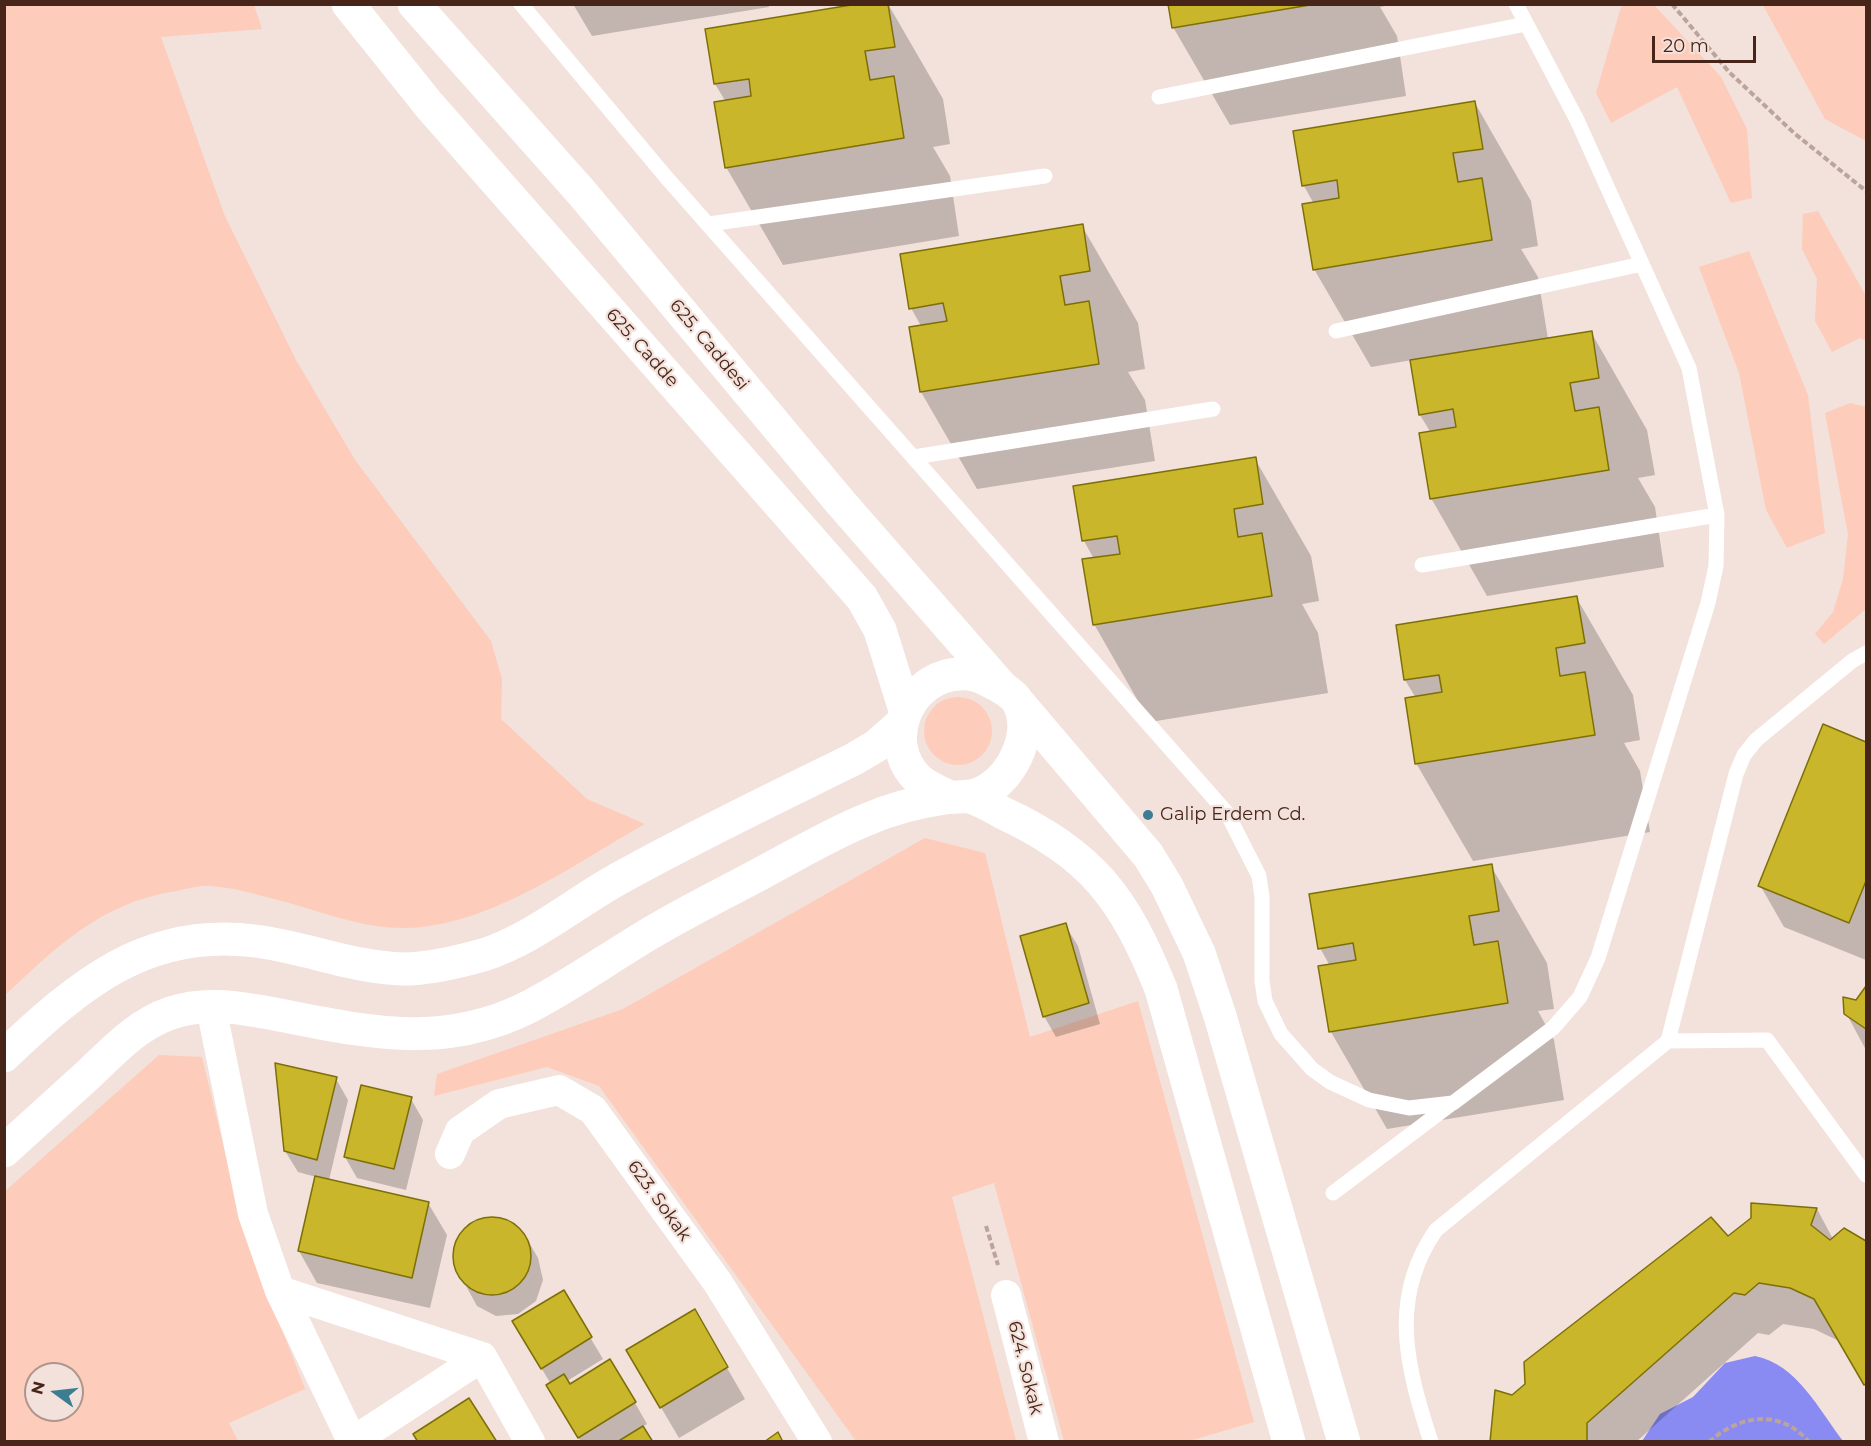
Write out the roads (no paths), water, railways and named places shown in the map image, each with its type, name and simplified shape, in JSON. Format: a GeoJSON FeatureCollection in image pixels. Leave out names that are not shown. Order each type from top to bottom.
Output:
{"type":"FeatureCollection","features":[{"type":"Feature","properties":{"kind":"main road","name":"625. Cadde"},"geometry":{"type":"LineString","coordinates":[[348,4],[436,113],[862,598],[880,630],[902,717]]}},
{"type":"Feature","properties":{"kind":"main road","name":"625. Caddesi"},"geometry":{"type":"LineString","coordinates":[[414,4],[582,193],[841,503],[1010,694],[1148,855],[1167,886],[1199,953],[1220,1016],[1344,1442]]}},
{"type":"Feature","properties":{"kind":"main road"},"geometry":{"type":"LineString","coordinates":[[4,1056],[81,989],[126,960],[169,944],[215,939],[256,941],[371,965],[404,969],[441,965],[511,945],[669,851],[876,746],[927,684],[945,676],[963,673],[981,677],[1010,694],[1023,725],[1021,745],[1013,764],[1001,779],[986,791],[895,808],[865,820],[683,915],[536,1004],[496,1021],[440,1035],[383,1034],[226,1006],[172,1012],[130,1036],[4,1151]]}},
{"type":"Feature","properties":{"kind":"main road"},"geometry":{"type":"LineString","coordinates":[[902,717],[902,747],[908,766],[919,780],[1023,820],[1075,855],[1099,877],[1112,893],[1144,947],[1161,989],[1289,1442]]}},
{"type":"Feature","properties":{"kind":"street"},"geometry":{"type":"LineString","coordinates":[[211,1007],[254,1214],[280,1291],[352,1441],[482,1358]]}},
{"type":"Feature","properties":{"kind":"street","name":"623. Sokak"},"geometry":{"type":"LineString","coordinates":[[450,1154],[460,1131],[499,1104],[559,1090],[593,1110],[718,1283],[816,1442]]}},
{"type":"Feature","properties":{"kind":"street"},"geometry":{"type":"LineString","coordinates":[[280,1291],[482,1358],[530,1442]]}},
{"type":"Feature","properties":{"kind":"street","name":"624. Sokak"},"geometry":{"type":"LineString","coordinates":[[1006,1295],[1044,1442]]}},
{"type":"Feature","properties":{"kind":"lane"},"geometry":{"type":"LineString","coordinates":[[521,4],[709,224],[1227,813],[1258,876],[1262,897],[1260,960],[1265,1001],[1281,1034],[1298,1055],[1330,1082],[1369,1100],[1409,1108],[1453,1103]]}},
{"type":"Feature","properties":{"kind":"lane"},"geometry":{"type":"LineString","coordinates":[[1333,1192],[1553,1028],[1580,997],[1591,976],[1708,603],[1716,566],[1717,515],[1689,368],[1577,120],[1516,4]]}},
{"type":"Feature","properties":{"kind":"lane"},"geometry":{"type":"LineString","coordinates":[[1159,97],[1526,24]]}},
{"type":"Feature","properties":{"kind":"lane"},"geometry":{"type":"LineString","coordinates":[[709,224],[1045,176]]}},
{"type":"Feature","properties":{"kind":"lane"},"geometry":{"type":"LineString","coordinates":[[1336,331],[1642,264]]}},
{"type":"Feature","properties":{"kind":"lane"},"geometry":{"type":"LineString","coordinates":[[914,456],[1213,410]]}},
{"type":"Feature","properties":{"kind":"lane"},"geometry":{"type":"LineString","coordinates":[[1422,565],[1717,515]]}},
{"type":"Feature","properties":{"kind":"lane"},"geometry":{"type":"LineString","coordinates":[[1431,1442],[1411,1381],[1406,1344],[1412,1279],[1420,1252],[1436,1230],[1668,1041],[1736,774],[1744,755],[1756,740],[1852,661],[1866,653]]}},
{"type":"Feature","properties":{"kind":"lane"},"geometry":{"type":"LineString","coordinates":[[1668,1041],[1767,1040],[1866,1175]]}},
{"type":"Feature","properties":{"kind":"place","name":"Galip Erdem Cd."},"geometry":{"type":"Point","coordinates":[1148,815]}}]}
